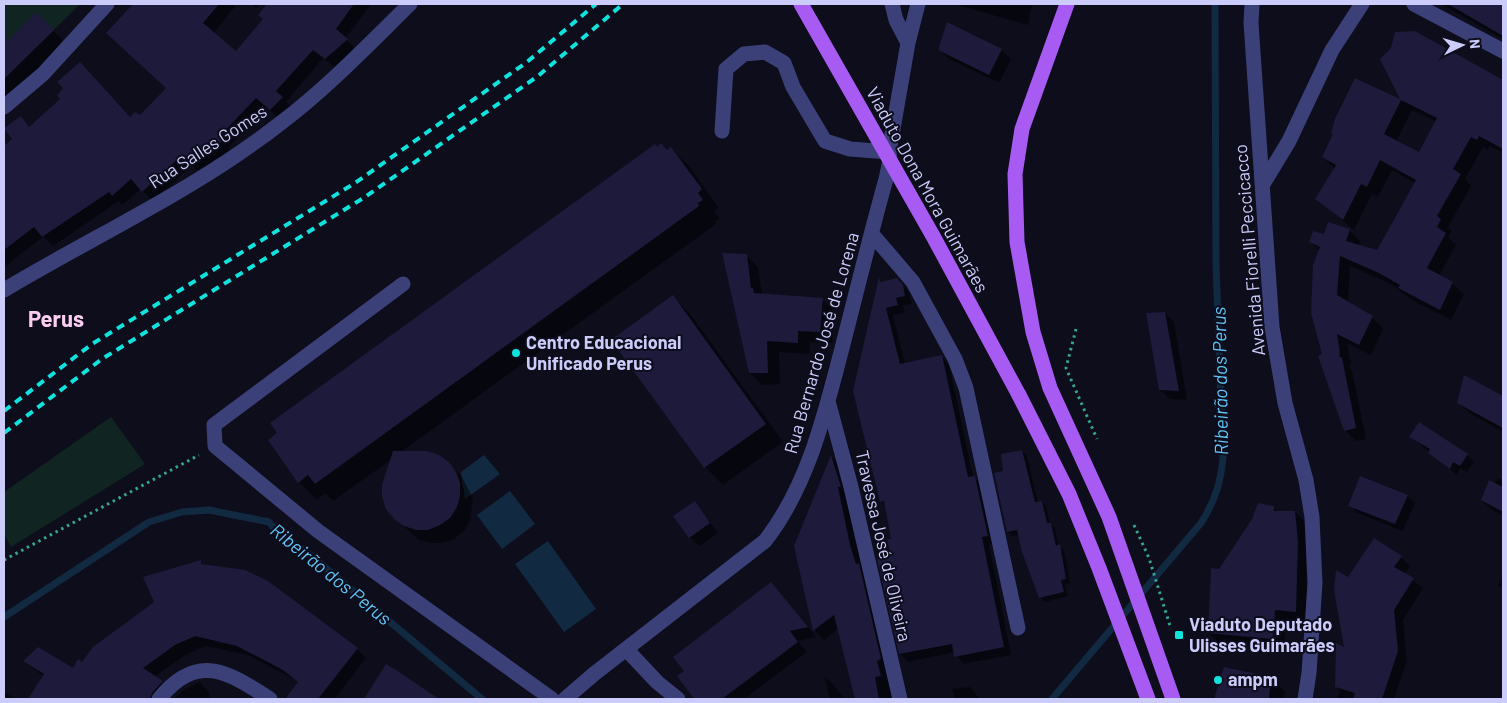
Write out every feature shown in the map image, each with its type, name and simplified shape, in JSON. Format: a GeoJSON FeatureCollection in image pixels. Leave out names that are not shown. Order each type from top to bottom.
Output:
{"type":"FeatureCollection","features":[{"type":"Feature","properties":{"kind":"main road","name":"Viaduto Dona Mora Guimarães"},"geometry":{"type":"LineString","coordinates":[[801,4],[889,156],[1020,395],[1069,494],[1148,699]]}},
{"type":"Feature","properties":{"kind":"main road"},"geometry":{"type":"LineString","coordinates":[[1067,4],[1022,129],[1015,174],[1017,242],[1033,332],[1050,388],[1109,517],[1173,699]]}},
{"type":"Feature","properties":{"kind":"street"},"geometry":{"type":"LineString","coordinates":[[4,106],[43,74],[106,4]]}},
{"type":"Feature","properties":{"kind":"street","name":"Rua Salles Gomes"},"geometry":{"type":"LineString","coordinates":[[4,290],[186,186],[276,127],[363,50],[410,4]]}},
{"type":"Feature","properties":{"kind":"street"},"geometry":{"type":"LineString","coordinates":[[892,4],[896,20],[908,42]]}},
{"type":"Feature","properties":{"kind":"street","name":"Rua Bernardo José de Lorena"},"geometry":{"type":"LineString","coordinates":[[564,699],[765,541],[782,520],[803,476],[828,401],[872,234],[905,74],[908,42],[918,4]]}},
{"type":"Feature","properties":{"kind":"street","name":"Avenida Fiorelli Peccicacco"},"geometry":{"type":"LineString","coordinates":[[1252,4],[1254,84],[1263,184],[1265,250],[1272,327],[1285,403],[1306,480],[1312,517],[1314,613],[1305,699]]}},
{"type":"Feature","properties":{"kind":"street"},"geometry":{"type":"LineString","coordinates":[[1263,184],[1289,141],[1332,50],[1362,4]]}},
{"type":"Feature","properties":{"kind":"street"},"geometry":{"type":"LineString","coordinates":[[1414,4],[1503,51]]}},
{"type":"Feature","properties":{"kind":"street"},"geometry":{"type":"LineString","coordinates":[[722,131],[726,69],[744,54],[765,52],[784,64],[793,87],[825,141],[850,149],[889,156]]}},
{"type":"Feature","properties":{"kind":"street"},"geometry":{"type":"LineString","coordinates":[[872,234],[913,282],[955,359],[966,388],[1018,628]]}},
{"type":"Feature","properties":{"kind":"street"},"geometry":{"type":"LineString","coordinates":[[403,284],[214,425],[215,446],[318,531],[552,699]]}},
{"type":"Feature","properties":{"kind":"street","name":"Travessa José de Oliveira"},"geometry":{"type":"LineString","coordinates":[[828,401],[851,487],[900,699]]}},
{"type":"Feature","properties":{"kind":"street"},"geometry":{"type":"LineString","coordinates":[[626,649],[657,682],[678,699]]}},
{"type":"Feature","properties":{"kind":"street"},"geometry":{"type":"LineString","coordinates":[[159,699],[181,677],[190,673],[204,671],[220,672],[232,676],[270,699]]}},
{"type":"Feature","properties":{"kind":"path"},"geometry":{"type":"LineString","coordinates":[[1076,330],[1066,368],[1098,440]]}},
{"type":"Feature","properties":{"kind":"path"},"geometry":{"type":"LineString","coordinates":[[4,560],[215,446]]}},
{"type":"Feature","properties":{"kind":"path"},"geometry":{"type":"LineString","coordinates":[[1133,522],[1149,558],[1166,608]]}},
{"type":"Feature","properties":{"kind":"green space"},"geometry":{"type":"Polygon","coordinates":[[[4,4],[80,4],[4,79],[4,4]]]}},
{"type":"Feature","properties":{"kind":"green space"},"geometry":{"type":"Polygon","coordinates":[[[111,417],[145,464],[11,547],[4,534],[4,492],[111,417]]]}},
{"type":"Feature","properties":{"kind":"water"},"geometry":{"type":"Polygon","coordinates":[[[484,455],[500,474],[465,499],[461,472],[484,455]]]}},
{"type":"Feature","properties":{"kind":"water"},"geometry":{"type":"Polygon","coordinates":[[[510,491],[535,524],[502,549],[477,515],[510,491]]]}},
{"type":"Feature","properties":{"kind":"water"},"geometry":{"type":"Polygon","coordinates":[[[548,541],[596,609],[564,632],[515,564],[548,541]]]}},
{"type":"Feature","properties":{"kind":"building"},"geometry":{"type":"Polygon","coordinates":[[[133,4],[219,4],[203,23],[236,51],[263,19],[258,15],[267,4],[354,4],[336,29],[348,39],[325,59],[313,50],[276,91],[283,97],[270,110],[256,98],[219,137],[223,141],[188,163],[181,156],[142,192],[131,179],[112,196],[109,192],[42,237],[34,227],[4,250],[4,146],[12,139],[4,128],[21,116],[29,127],[60,99],[57,95],[63,88],[57,82],[80,62],[130,117],[135,112],[140,115],[166,88],[106,33],[133,4]]]}},
{"type":"Feature","properties":{"kind":"building"},"geometry":{"type":"Polygon","coordinates":[[[1448,4],[1503,4],[1503,36],[1448,4]]]}},
{"type":"Feature","properties":{"kind":"building"},"geometry":{"type":"Polygon","coordinates":[[[36,12],[54,30],[4,79],[4,44],[36,12]]]}},
{"type":"Feature","properties":{"kind":"building"},"geometry":{"type":"Polygon","coordinates":[[[947,22],[1002,49],[989,75],[938,50],[947,22]]]}},
{"type":"Feature","properties":{"kind":"building"},"geometry":{"type":"Polygon","coordinates":[[[1415,31],[1503,80],[1503,149],[1479,136],[1477,140],[1471,137],[1453,169],[1461,174],[1437,216],[1441,219],[1437,227],[1446,233],[1427,268],[1453,282],[1440,310],[1398,288],[1400,285],[1379,273],[1340,256],[1337,295],[1373,316],[1359,345],[1337,334],[1339,356],[1342,358],[1356,428],[1344,431],[1318,356],[1322,354],[1311,313],[1313,265],[1320,247],[1309,242],[1313,231],[1324,234],[1328,222],[1350,229],[1346,241],[1377,250],[1416,180],[1380,160],[1367,187],[1361,184],[1343,220],[1315,199],[1336,165],[1322,157],[1333,134],[1331,133],[1335,119],[1355,78],[1400,99],[1380,59],[1391,48],[1395,32],[1415,31]],[[1401,100],[1384,134],[1419,152],[1437,118],[1401,100]]]}},
{"type":"Feature","properties":{"kind":"building"},"geometry":{"type":"Polygon","coordinates":[[[661,143],[667,150],[671,147],[702,189],[698,193],[703,200],[698,203],[699,206],[315,484],[308,475],[298,483],[268,440],[277,433],[270,423],[655,144],[657,147],[661,143]]]}},
{"type":"Feature","properties":{"kind":"building"},"geometry":{"type":"Polygon","coordinates":[[[722,253],[747,254],[751,288],[753,288],[754,293],[823,298],[820,332],[798,331],[798,343],[767,341],[768,373],[749,373],[722,253]]]}},
{"type":"Feature","properties":{"kind":"building"},"geometry":{"type":"Polygon","coordinates":[[[879,277],[880,282],[897,278],[903,285],[905,296],[896,298],[898,305],[886,308],[900,364],[942,355],[968,477],[975,476],[988,536],[982,537],[1004,647],[954,657],[952,644],[899,654],[877,559],[891,556],[887,539],[891,539],[884,501],[880,502],[853,391],[879,277]]]}},
{"type":"Feature","properties":{"kind":"building"},"geometry":{"type":"Polygon","coordinates":[[[673,295],[766,424],[704,468],[611,340],[673,295]]]}},
{"type":"Feature","properties":{"kind":"building"},"geometry":{"type":"Polygon","coordinates":[[[1165,312],[1179,391],[1159,390],[1146,313],[1165,312]]]}},
{"type":"Feature","properties":{"kind":"building"},"geometry":{"type":"Polygon","coordinates":[[[1464,375],[1503,396],[1503,428],[1457,403],[1464,375]]]}},
{"type":"Feature","properties":{"kind":"building"},"geometry":{"type":"Polygon","coordinates":[[[1419,422],[1468,454],[1460,466],[1453,462],[1450,469],[1428,453],[1430,449],[1409,437],[1419,422]]]}},
{"type":"Feature","properties":{"kind":"building"},"geometry":{"type":"Polygon","coordinates":[[[1022,450],[1035,502],[1042,501],[1047,523],[1051,523],[1056,546],[1060,544],[1066,579],[1061,580],[1064,592],[1039,598],[1022,552],[1017,530],[1007,532],[994,473],[1003,471],[1001,454],[1022,450]]]}},
{"type":"Feature","properties":{"kind":"building"},"geometry":{"type":"Polygon","coordinates":[[[393,451],[427,451],[439,455],[449,462],[456,472],[460,483],[460,496],[457,507],[450,518],[428,530],[416,530],[404,526],[394,519],[386,509],[382,497],[382,485],[393,451]]]}},
{"type":"Feature","properties":{"kind":"building"},"geometry":{"type":"Polygon","coordinates":[[[831,455],[841,487],[838,487],[850,545],[856,564],[859,563],[881,659],[877,661],[881,676],[875,677],[879,699],[855,699],[834,615],[813,631],[794,546],[831,455]]]}},
{"type":"Feature","properties":{"kind":"building"},"geometry":{"type":"Polygon","coordinates":[[[1360,476],[1408,495],[1395,524],[1348,506],[1360,476]]]}},
{"type":"Feature","properties":{"kind":"building"},"geometry":{"type":"Polygon","coordinates":[[[1489,480],[1503,487],[1503,512],[1481,500],[1489,480]]]}},
{"type":"Feature","properties":{"kind":"building"},"geometry":{"type":"Polygon","coordinates":[[[695,501],[710,523],[689,538],[673,516],[695,501]]]}},
{"type":"Feature","properties":{"kind":"building"},"geometry":{"type":"Polygon","coordinates":[[[1258,503],[1274,506],[1274,511],[1295,511],[1298,541],[1296,612],[1275,610],[1273,639],[1208,633],[1211,568],[1219,569],[1252,519],[1258,503]]]}},
{"type":"Feature","properties":{"kind":"building"},"geometry":{"type":"Polygon","coordinates":[[[1374,538],[1402,556],[1394,567],[1414,578],[1394,610],[1398,651],[1382,699],[1353,699],[1355,693],[1335,687],[1336,643],[1344,647],[1334,590],[1336,570],[1348,577],[1374,538]]]}},
{"type":"Feature","properties":{"kind":"building"},"geometry":{"type":"Polygon","coordinates":[[[201,560],[201,564],[245,570],[268,581],[358,648],[318,699],[285,699],[298,682],[283,670],[237,646],[195,636],[175,645],[143,668],[163,681],[152,693],[150,699],[28,699],[44,674],[23,661],[38,647],[73,668],[78,659],[82,662],[93,647],[154,602],[143,577],[201,560]]]}},
{"type":"Feature","properties":{"kind":"building"},"geometry":{"type":"Polygon","coordinates":[[[771,582],[808,627],[790,631],[798,642],[722,699],[694,699],[677,676],[684,671],[673,657],[771,582]]]}},
{"type":"Feature","properties":{"kind":"building"},"geometry":{"type":"Polygon","coordinates":[[[386,664],[396,670],[439,699],[364,699],[386,664]]]}},
{"type":"Feature","properties":{"kind":"building"},"geometry":{"type":"Polygon","coordinates":[[[1224,667],[1271,677],[1269,699],[1214,699],[1224,667]]]}},
{"type":"Feature","properties":{"kind":"waterway","name":"Ribeirão dos Perus"},"geometry":{"type":"LineString","coordinates":[[1052,699],[1201,523],[1214,499],[1221,475],[1223,457],[1216,265],[1215,4]]}},
{"type":"Feature","properties":{"kind":"waterway","name":"Ribeirão dos Perus"},"geometry":{"type":"LineString","coordinates":[[4,617],[149,522],[182,512],[209,510],[269,522],[278,533],[309,554],[482,699]]}},
{"type":"Feature","properties":{"kind":"railway"},"geometry":{"type":"LineString","coordinates":[[4,411],[92,344],[355,183],[527,62],[596,4]]}},
{"type":"Feature","properties":{"kind":"railway"},"geometry":{"type":"LineString","coordinates":[[4,433],[102,359],[365,197],[538,76],[623,4]]}},
{"type":"Feature","properties":{"kind":"place","name":"Centro Educacional Unificado Perus"},"geometry":{"type":"Point","coordinates":[516,353]}},
{"type":"Feature","properties":{"kind":"place","name":"Viaduto Deputado Ulisses Guimarães"},"geometry":{"type":"Point","coordinates":[1179,635]}},
{"type":"Feature","properties":{"kind":"place","name":"ampm"},"geometry":{"type":"Point","coordinates":[1218,680]}},
{"type":"Feature","properties":{"kind":"district","name":"Perus"},"geometry":{"type":"Point","coordinates":[56,319]}}]}
